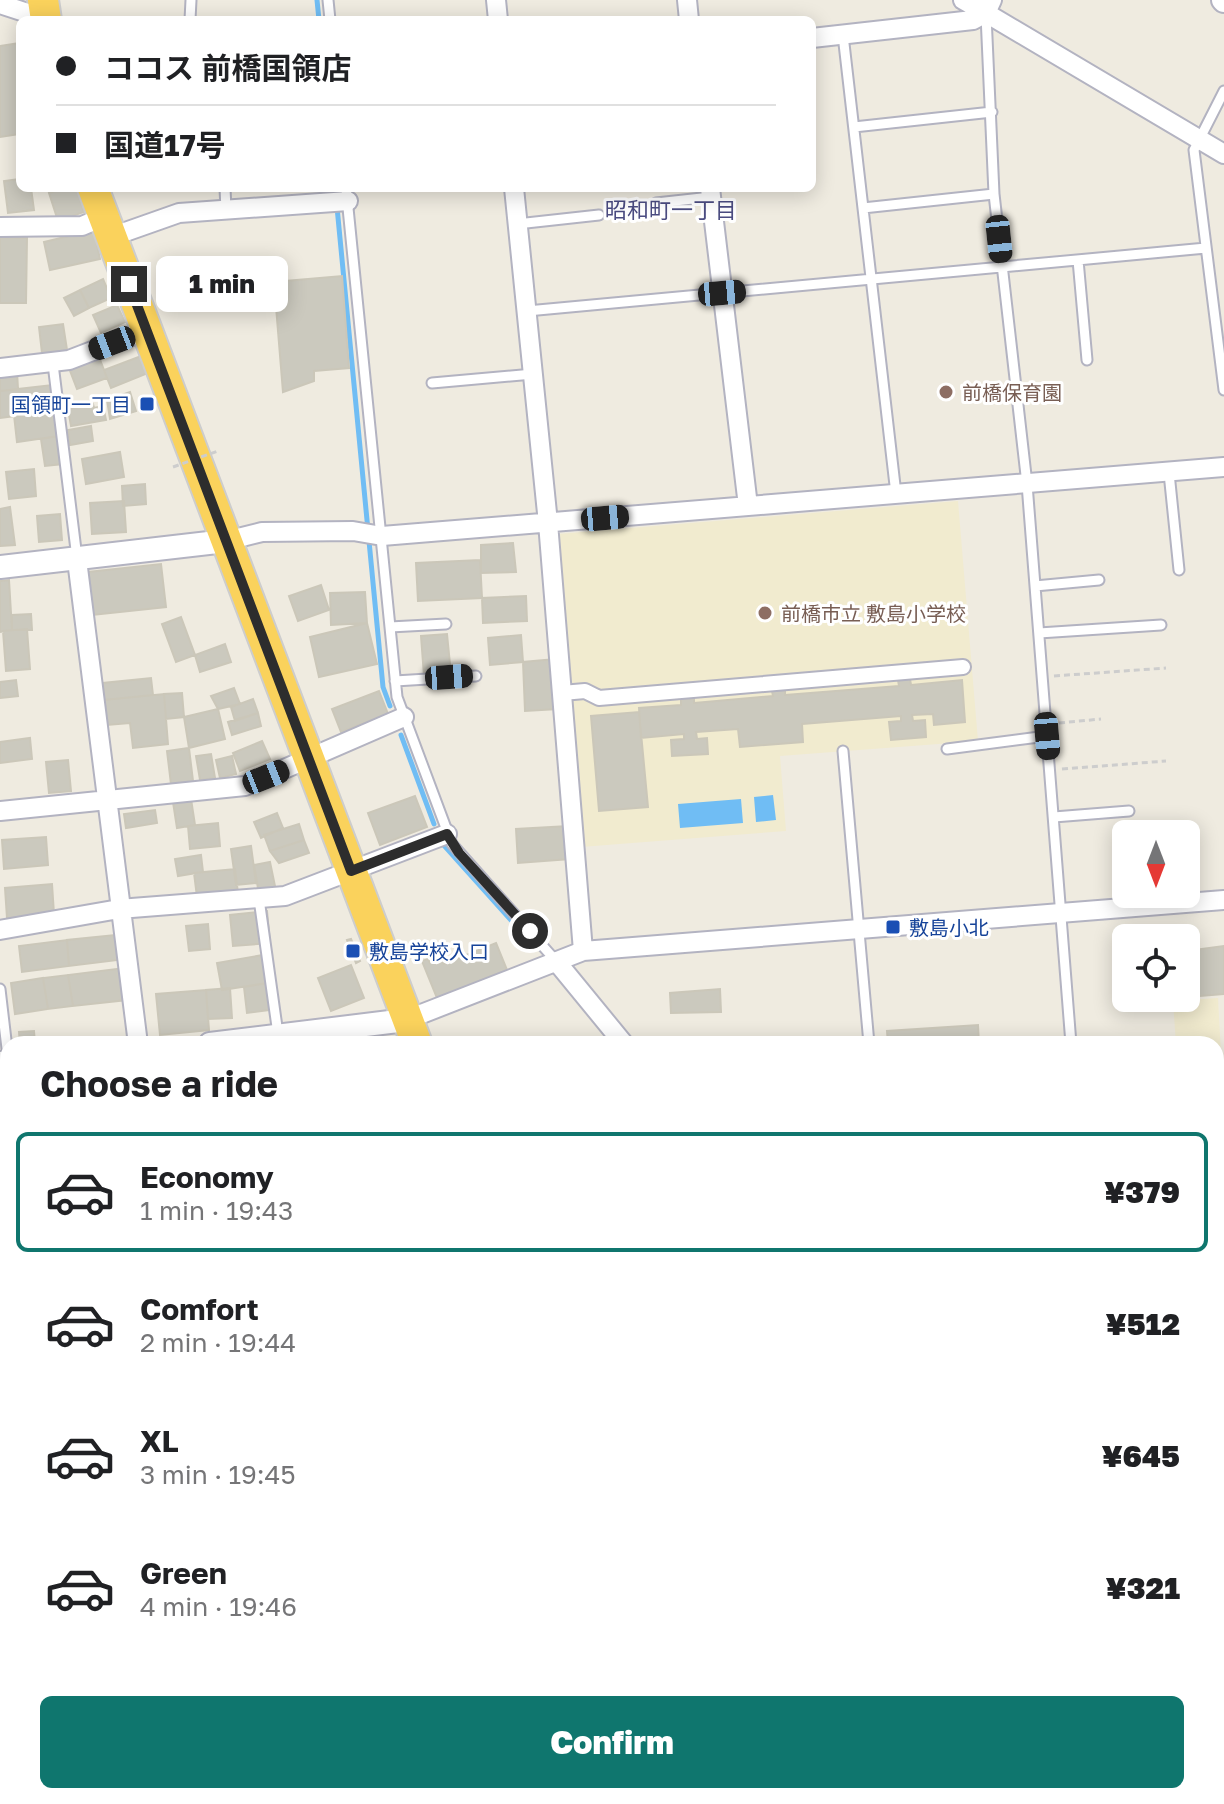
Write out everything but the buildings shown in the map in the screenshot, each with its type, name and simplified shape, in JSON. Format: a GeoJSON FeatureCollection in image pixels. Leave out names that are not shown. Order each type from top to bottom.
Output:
{"type":"FeatureCollection","features":[{"type":"Feature","properties":{"kind":"highway"},"geometry":{"type":"LineString","coordinates":[[94,192],[413,1036]]}},
{"type":"Feature","properties":{"kind":"street"},"geometry":{"type":"LineString","coordinates":[[963,0],[989,7],[1224,154]]}},
{"type":"Feature","properties":{"kind":"street"},"geometry":{"type":"LineString","coordinates":[[0,4],[35,16]]}},
{"type":"Feature","properties":{"kind":"street"},"geometry":{"type":"LineString","coordinates":[[816,38],[973,20],[989,7]]}},
{"type":"Feature","properties":{"kind":"street"},"geometry":{"type":"LineString","coordinates":[[514,192],[548,523],[583,951]]}},
{"type":"Feature","properties":{"kind":"street"},"geometry":{"type":"LineString","coordinates":[[710,192],[748,506]]}},
{"type":"Feature","properties":{"kind":"street"},"geometry":{"type":"LineString","coordinates":[[0,227],[107,227],[179,213],[344,198]]}},
{"type":"Feature","properties":{"kind":"street"},"geometry":{"type":"LineString","coordinates":[[0,368],[53,364],[147,330]]}},
{"type":"Feature","properties":{"kind":"street"},"geometry":{"type":"LineString","coordinates":[[0,567],[226,541],[262,532],[353,531],[382,536],[1224,467]]}},
{"type":"Feature","properties":{"kind":"street"},"geometry":{"type":"LineString","coordinates":[[77,560],[137,1036]]}},
{"type":"Feature","properties":{"kind":"street"},"geometry":{"type":"LineString","coordinates":[[562,693],[585,691],[599,698],[963,667]]}},
{"type":"Feature","properties":{"kind":"street"},"geometry":{"type":"LineString","coordinates":[[0,811],[245,786],[309,760],[332,745],[404,717]]}},
{"type":"Feature","properties":{"kind":"street"},"geometry":{"type":"LineString","coordinates":[[0,930],[119,909],[292,894],[447,834]]}},
{"type":"Feature","properties":{"kind":"street"},"geometry":{"type":"LineString","coordinates":[[418,1036],[556,961],[583,951],[1224,900]]}},
{"type":"Feature","properties":{"kind":"street"},"geometry":{"type":"LineString","coordinates":[[556,961],[617,1036]]}},
{"type":"Feature","properties":{"kind":"lane"},"geometry":{"type":"LineString","coordinates":[[989,7],[994,194],[1027,484],[1070,1036]]}},
{"type":"Feature","properties":{"kind":"lane"},"geometry":{"type":"LineString","coordinates":[[843,35],[896,494]]}},
{"type":"Feature","properties":{"kind":"lane"},"geometry":{"type":"LineString","coordinates":[[1224,91],[1194,150],[1224,390]]}},
{"type":"Feature","properties":{"kind":"lane"},"geometry":{"type":"LineString","coordinates":[[854,127],[992,112]]}},
{"type":"Feature","properties":{"kind":"lane"},"geometry":{"type":"LineString","coordinates":[[225,192],[226,210]]}},
{"type":"Feature","properties":{"kind":"lane"},"geometry":{"type":"LineString","coordinates":[[656,203],[710,192]]}},
{"type":"Feature","properties":{"kind":"lane"},"geometry":{"type":"LineString","coordinates":[[863,208],[994,194]]}},
{"type":"Feature","properties":{"kind":"lane"},"geometry":{"type":"LineString","coordinates":[[344,198],[395,681],[404,717],[447,834],[459,853],[556,961]]}},
{"type":"Feature","properties":{"kind":"lane"},"geometry":{"type":"LineString","coordinates":[[517,224],[599,215]]}},
{"type":"Feature","properties":{"kind":"lane"},"geometry":{"type":"LineString","coordinates":[[527,311],[1206,248]]}},
{"type":"Feature","properties":{"kind":"lane"},"geometry":{"type":"LineString","coordinates":[[1078,260],[1087,360]]}},
{"type":"Feature","properties":{"kind":"lane"},"geometry":{"type":"LineString","coordinates":[[53,364],[77,560]]}},
{"type":"Feature","properties":{"kind":"lane"},"geometry":{"type":"LineString","coordinates":[[432,383],[533,374]]}},
{"type":"Feature","properties":{"kind":"lane"},"geometry":{"type":"LineString","coordinates":[[1169,473],[1179,570]]}},
{"type":"Feature","properties":{"kind":"lane"},"geometry":{"type":"LineString","coordinates":[[1035,586],[1099,580]]}},
{"type":"Feature","properties":{"kind":"lane"},"geometry":{"type":"LineString","coordinates":[[390,627],[446,624]]}},
{"type":"Feature","properties":{"kind":"lane"},"geometry":{"type":"LineString","coordinates":[[1039,633],[1161,625]]}},
{"type":"Feature","properties":{"kind":"lane"},"geometry":{"type":"LineString","coordinates":[[395,681],[476,676]]}},
{"type":"Feature","properties":{"kind":"lane"},"geometry":{"type":"LineString","coordinates":[[947,749],[1047,736]]}},
{"type":"Feature","properties":{"kind":"lane"},"geometry":{"type":"LineString","coordinates":[[843,751],[868,1036]]}},
{"type":"Feature","properties":{"kind":"lane"},"geometry":{"type":"LineString","coordinates":[[1054,817],[1129,811]]}},
{"type":"Feature","properties":{"kind":"lane"},"geometry":{"type":"LineString","coordinates":[[259,899],[278,1036]]}},
{"type":"Feature","properties":{"kind":"lane"},"geometry":{"type":"LineString","coordinates":[[0,989],[5,1036]]}},
{"type":"Feature","properties":{"kind":"path"},"geometry":{"type":"LineString","coordinates":[[173,467],[218,451]]}},
{"type":"Feature","properties":{"kind":"path"},"geometry":{"type":"LineString","coordinates":[[1042,677],[1166,668]]}},
{"type":"Feature","properties":{"kind":"path"},"geometry":{"type":"LineString","coordinates":[[1047,724],[1101,719]]}},
{"type":"Feature","properties":{"kind":"path"},"geometry":{"type":"LineString","coordinates":[[1050,770],[1166,761]]}},
{"type":"Feature","properties":{"kind":"shaded area","name":"前橋市立 敷島小学校"},"geometry":{"type":"Polygon","coordinates":[[[958,501],[978,741],[780,756],[786,831],[581,847],[558,534],[958,501]]]}},
{"type":"Feature","properties":{"kind":"shaded area"},"geometry":{"type":"Polygon","coordinates":[[[1218,998],[1220,1036],[1175,1036],[1174,1012],[1200,1012],[1200,999],[1218,998]]]}},
{"type":"Feature","properties":{"kind":"water"},"geometry":{"type":"Polygon","coordinates":[[[773,795],[776,820],[756,822],[754,797],[773,795]]]}},
{"type":"Feature","properties":{"kind":"water"},"geometry":{"type":"Polygon","coordinates":[[[741,799],[743,823],[680,828],[678,804],[741,799]]]}},
{"type":"Feature","properties":{"kind":"waterway"},"geometry":{"type":"LineString","coordinates":[[317,0],[319,16]]}},
{"type":"Feature","properties":{"kind":"waterway"},"geometry":{"type":"LineString","coordinates":[[337,207],[383,687],[390,706]]}},
{"type":"Feature","properties":{"kind":"waterway"},"geometry":{"type":"LineString","coordinates":[[401,735],[434,824]]}},
{"type":"Feature","properties":{"kind":"waterway"},"geometry":{"type":"LineString","coordinates":[[441,842],[536,948]]}},
{"type":"Feature","properties":{"kind":"place","name":"前橋保育園"},"geometry":{"type":"Point","coordinates":[946,392]}},
{"type":"Feature","properties":{"kind":"place","name":"国領町一丁目"},"geometry":{"type":"Point","coordinates":[147,404]}},
{"type":"Feature","properties":{"kind":"place","name":"前橋市立 敷島小学校"},"geometry":{"type":"Point","coordinates":[765,613]}},
{"type":"Feature","properties":{"kind":"place","name":"敷島小北"},"geometry":{"type":"Point","coordinates":[893,927]}},
{"type":"Feature","properties":{"kind":"place","name":"敷島学校入口"},"geometry":{"type":"Point","coordinates":[353,951]}},
{"type":"Feature","properties":{"kind":"district","name":"昭和町一丁目"},"geometry":{"type":"Point","coordinates":[671,209]}},
{"type":"Feature","properties":{"kind":"route"},"geometry":{"type":"LineString","coordinates":[[129,284],[351,871],[447,834],[459,853],[530,931]]}}]}
